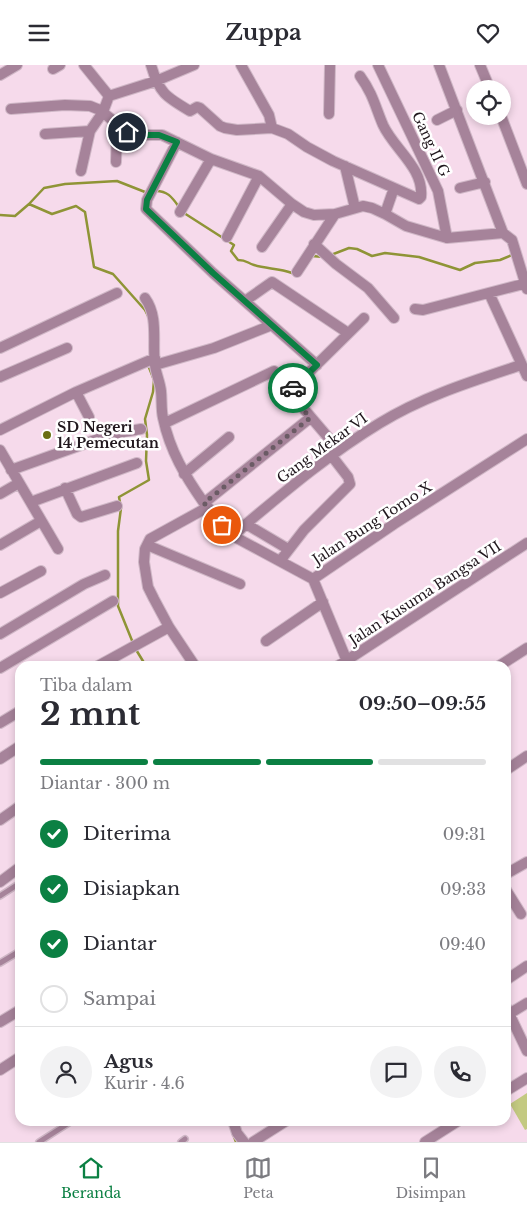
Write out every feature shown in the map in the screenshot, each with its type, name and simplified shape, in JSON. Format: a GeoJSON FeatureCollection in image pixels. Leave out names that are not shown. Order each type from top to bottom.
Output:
{"type":"FeatureCollection","features":[{"type":"Feature","properties":{"kind":"street"},"geometry":{"type":"LineString","coordinates":[[0,75],[18,65]]}},
{"type":"Feature","properties":{"kind":"street"},"geometry":{"type":"LineString","coordinates":[[84,65],[109,96]]}},
{"type":"Feature","properties":{"kind":"street"},"geometry":{"type":"LineString","coordinates":[[151,65],[156,81],[174,103],[190,111],[200,107],[220,126],[225,128],[237,130],[272,128],[288,134],[322,156],[417,200],[421,197],[421,188],[414,171],[383,126],[372,96],[360,76]]}},
{"type":"Feature","properties":{"kind":"street"},"geometry":{"type":"LineString","coordinates":[[109,96],[156,81],[194,65]]}},
{"type":"Feature","properties":{"kind":"street"},"geometry":{"type":"LineString","coordinates":[[241,65],[269,115],[272,128]]}},
{"type":"Feature","properties":{"kind":"street"},"geometry":{"type":"LineString","coordinates":[[329,114],[330,65]]}},
{"type":"Feature","properties":{"kind":"street","name":"Gang II G"},"geometry":{"type":"LineString","coordinates":[[378,65],[438,191],[447,238]]}},
{"type":"Feature","properties":{"kind":"street"},"geometry":{"type":"LineString","coordinates":[[415,309],[423,310],[526,285],[512,239],[503,233],[439,65]]}},
{"type":"Feature","properties":{"kind":"street"},"geometry":{"type":"LineString","coordinates":[[480,65],[486,80]]}},
{"type":"Feature","properties":{"kind":"street"},"geometry":{"type":"LineString","coordinates":[[81,171],[90,131],[103,113],[109,96]]}},
{"type":"Feature","properties":{"kind":"street"},"geometry":{"type":"LineString","coordinates":[[11,109],[65,105],[90,106],[103,113],[127,132],[159,135],[211,159],[259,176],[292,204],[314,215],[334,215],[363,206],[385,214],[406,226],[447,238],[503,233]]}},
{"type":"Feature","properties":{"kind":"street"},"geometry":{"type":"LineString","coordinates":[[436,120],[457,110]]}},
{"type":"Feature","properties":{"kind":"street"},"geometry":{"type":"LineString","coordinates":[[116,162],[117,125]]}},
{"type":"Feature","properties":{"kind":"street"},"geometry":{"type":"LineString","coordinates":[[504,125],[527,184]]}},
{"type":"Feature","properties":{"kind":"street"},"geometry":{"type":"LineString","coordinates":[[45,134],[90,131]]}},
{"type":"Feature","properties":{"kind":"street"},"geometry":{"type":"LineString","coordinates":[[177,142],[147,200],[146,209],[317,365]]}},
{"type":"Feature","properties":{"kind":"street"},"geometry":{"type":"LineString","coordinates":[[180,212],[211,159]]}},
{"type":"Feature","properties":{"kind":"street"},"geometry":{"type":"LineString","coordinates":[[345,166],[355,208]]}},
{"type":"Feature","properties":{"kind":"street"},"geometry":{"type":"LineString","coordinates":[[227,237],[259,176]]}},
{"type":"Feature","properties":{"kind":"street"},"geometry":{"type":"LineString","coordinates":[[460,188],[484,182]]}},
{"type":"Feature","properties":{"kind":"street"},"geometry":{"type":"LineString","coordinates":[[385,214],[394,188]]}},
{"type":"Feature","properties":{"kind":"street"},"geometry":{"type":"LineString","coordinates":[[262,247],[292,204]]}},
{"type":"Feature","properties":{"kind":"street"},"geometry":{"type":"LineString","coordinates":[[297,272],[334,215]]}},
{"type":"Feature","properties":{"kind":"street"},"geometry":{"type":"LineString","coordinates":[[314,244],[368,289],[394,318]]}},
{"type":"Feature","properties":{"kind":"street"},"geometry":{"type":"LineString","coordinates":[[245,301],[272,282],[348,333]]}},
{"type":"Feature","properties":{"kind":"street"},"geometry":{"type":"LineString","coordinates":[[0,347],[117,293]]}},
{"type":"Feature","properties":{"kind":"street"},"geometry":{"type":"LineString","coordinates":[[489,293],[527,376]]}},
{"type":"Feature","properties":{"kind":"street"},"geometry":{"type":"LineString","coordinates":[[145,298],[151,309],[154,326],[151,361],[161,389],[165,423],[176,460],[184,474],[206,505],[233,536],[313,579]]}},
{"type":"Feature","properties":{"kind":"street"},"geometry":{"type":"LineString","coordinates":[[280,561],[320,512],[350,484],[335,452],[292,395],[291,390],[364,318]]}},
{"type":"Feature","properties":{"kind":"street"},"geometry":{"type":"LineString","coordinates":[[0,430],[76,392],[151,361],[214,348],[272,325]]}},
{"type":"Feature","properties":{"kind":"street"},"geometry":{"type":"LineString","coordinates":[[0,377],[67,348]]}},
{"type":"Feature","properties":{"kind":"street","name":"Gang Mekar VI"},"geometry":{"type":"LineString","coordinates":[[233,536],[335,452],[381,422],[422,401],[460,385],[521,365]]}},
{"type":"Feature","properties":{"kind":"street"},"geometry":{"type":"LineString","coordinates":[[165,423],[274,371]]}},
{"type":"Feature","properties":{"kind":"street"},"geometry":{"type":"LineString","coordinates":[[76,392],[90,417]]}},
{"type":"Feature","properties":{"kind":"street"},"geometry":{"type":"LineString","coordinates":[[192,661],[169,627],[148,587],[144,562],[147,545],[150,539],[206,505],[310,418]]}},
{"type":"Feature","properties":{"kind":"street"},"geometry":{"type":"LineString","coordinates":[[11,470],[112,434],[141,429]]}},
{"type":"Feature","properties":{"kind":"street"},"geometry":{"type":"LineString","coordinates":[[184,474],[229,437]]}},
{"type":"Feature","properties":{"kind":"street","name":"Jalan Bung Tomo X"},"geometry":{"type":"LineString","coordinates":[[344,661],[313,579],[394,524],[527,439]]}},
{"type":"Feature","properties":{"kind":"street"},"geometry":{"type":"LineString","coordinates":[[0,450],[58,549]]}},
{"type":"Feature","properties":{"kind":"street"},"geometry":{"type":"LineString","coordinates":[[30,502],[137,463]]}},
{"type":"Feature","properties":{"kind":"street"},"geometry":{"type":"LineString","coordinates":[[0,494],[19,483]]}},
{"type":"Feature","properties":{"kind":"street"},"geometry":{"type":"LineString","coordinates":[[66,488],[77,514],[81,517],[117,506]]}},
{"type":"Feature","properties":{"kind":"street"},"geometry":{"type":"LineString","coordinates":[[0,545],[42,521]]}},
{"type":"Feature","properties":{"kind":"street"},"geometry":{"type":"LineString","coordinates":[[246,524],[288,549]]}},
{"type":"Feature","properties":{"kind":"street","name":"Jalan Kusuma Bangsa VII"},"geometry":{"type":"LineString","coordinates":[[350,661],[527,543]]}},
{"type":"Feature","properties":{"kind":"street"},"geometry":{"type":"LineString","coordinates":[[147,545],[240,584]]}},
{"type":"Feature","properties":{"kind":"street"},"geometry":{"type":"LineString","coordinates":[[0,593],[41,571]]}},
{"type":"Feature","properties":{"kind":"street"},"geometry":{"type":"LineString","coordinates":[[0,635],[84,584],[105,575]]}},
{"type":"Feature","properties":{"kind":"street"},"geometry":{"type":"LineString","coordinates":[[0,668],[113,601]]}},
{"type":"Feature","properties":{"kind":"street"},"geometry":{"type":"LineString","coordinates":[[266,641],[323,602]]}},
{"type":"Feature","properties":{"kind":"street"},"geometry":{"type":"LineString","coordinates":[[107,661],[169,627]]}},
{"type":"Feature","properties":{"kind":"street"},"geometry":{"type":"LineString","coordinates":[[507,661],[527,648]]}},
{"type":"Feature","properties":{"kind":"street"},"geometry":{"type":"LineString","coordinates":[[0,723],[15,714]]}},
{"type":"Feature","properties":{"kind":"street"},"geometry":{"type":"LineString","coordinates":[[0,759],[15,749]]}},
{"type":"Feature","properties":{"kind":"street"},"geometry":{"type":"LineString","coordinates":[[511,767],[527,756]]}},
{"type":"Feature","properties":{"kind":"street"},"geometry":{"type":"LineString","coordinates":[[0,820],[15,810]]}},
{"type":"Feature","properties":{"kind":"street"},"geometry":{"type":"LineString","coordinates":[[511,871],[527,862]]}},
{"type":"Feature","properties":{"kind":"street"},"geometry":{"type":"LineString","coordinates":[[0,881],[15,870]]}},
{"type":"Feature","properties":{"kind":"street"},"geometry":{"type":"LineString","coordinates":[[511,898],[521,914]]}},
{"type":"Feature","properties":{"kind":"street"},"geometry":{"type":"LineString","coordinates":[[511,977],[527,966]]}},
{"type":"Feature","properties":{"kind":"street"},"geometry":{"type":"LineString","coordinates":[[511,1009],[527,1003]]}},
{"type":"Feature","properties":{"kind":"street"},"geometry":{"type":"LineString","coordinates":[[0,1022],[15,1013]]}},
{"type":"Feature","properties":{"kind":"street"},"geometry":{"type":"LineString","coordinates":[[511,1016],[527,1051]]}},
{"type":"Feature","properties":{"kind":"street"},"geometry":{"type":"LineString","coordinates":[[0,1070],[15,1060]]}},
{"type":"Feature","properties":{"kind":"street"},"geometry":{"type":"LineString","coordinates":[[511,1088],[527,1078]]}},
{"type":"Feature","properties":{"kind":"street"},"geometry":{"type":"LineString","coordinates":[[235,1126],[237,1133],[244,1142]]}},
{"type":"Feature","properties":{"kind":"street"},"geometry":{"type":"LineString","coordinates":[[253,1142],[278,1126]]}},
{"type":"Feature","properties":{"kind":"street"},"geometry":{"type":"LineString","coordinates":[[425,1142],[450,1126]]}},
{"type":"Feature","properties":{"kind":"lane"},"geometry":{"type":"LineString","coordinates":[[0,895],[15,886]]}},
{"type":"Feature","properties":{"kind":"lane"},"geometry":{"type":"LineString","coordinates":[[0,963],[15,954]]}},
{"type":"Feature","properties":{"kind":"lane"},"geometry":{"type":"LineString","coordinates":[[38,1142],[64,1126]]}},
{"type":"Feature","properties":{"kind":"green space"},"geometry":{"type":"Polygon","coordinates":[[[527,1093],[527,1129],[525,1130],[511,1103],[527,1093]]]}},
{"type":"Feature","properties":{"kind":"waterway"},"geometry":{"type":"LineString","coordinates":[[29,204],[44,188],[65,184],[117,181],[149,192]]}},
{"type":"Feature","properties":{"kind":"waterway"},"geometry":{"type":"LineString","coordinates":[[154,191],[169,195],[179,207]]}},
{"type":"Feature","properties":{"kind":"waterway"},"geometry":{"type":"LineString","coordinates":[[0,215],[15,216],[29,204],[52,214],[76,206],[85,212],[94,267],[113,274],[145,310],[149,318]]}},
{"type":"Feature","properties":{"kind":"waterway"},"geometry":{"type":"LineString","coordinates":[[184,213],[234,245],[231,251],[238,260],[292,273],[294,271]]}},
{"type":"Feature","properties":{"kind":"waterway"},"geometry":{"type":"LineString","coordinates":[[331,255],[349,248],[357,249],[372,256],[385,253],[419,257],[460,270],[475,263],[514,256]]}},
{"type":"Feature","properties":{"kind":"waterway"},"geometry":{"type":"LineString","coordinates":[[312,256],[324,257]]}},
{"type":"Feature","properties":{"kind":"waterway"},"geometry":{"type":"LineString","coordinates":[[133,643],[118,606],[118,531],[121,508],[119,497],[149,480],[146,461],[147,435],[145,419],[153,392],[154,380],[148,365]]}},
{"type":"Feature","properties":{"kind":"waterway"},"geometry":{"type":"LineString","coordinates":[[135,648],[143,661]]}},
{"type":"Feature","properties":{"kind":"waterway"},"geometry":{"type":"LineString","coordinates":[[233,1134],[236,1142]]}},
{"type":"Feature","properties":{"kind":"way so far"},"geometry":{"type":"LineString","coordinates":[[222,525],[204,503],[310,418],[292,395],[291,390],[293,388]]}},
{"type":"Feature","properties":{"kind":"place","name":"SD Negeri 14 Pemecutan"},"geometry":{"type":"Point","coordinates":[47,435]}},
{"type":"Feature","properties":{"kind":"route"},"geometry":{"type":"LineString","coordinates":[[127,132],[159,135],[177,142],[147,200],[146,209],[213,273],[317,365],[293,388]]}}]}
